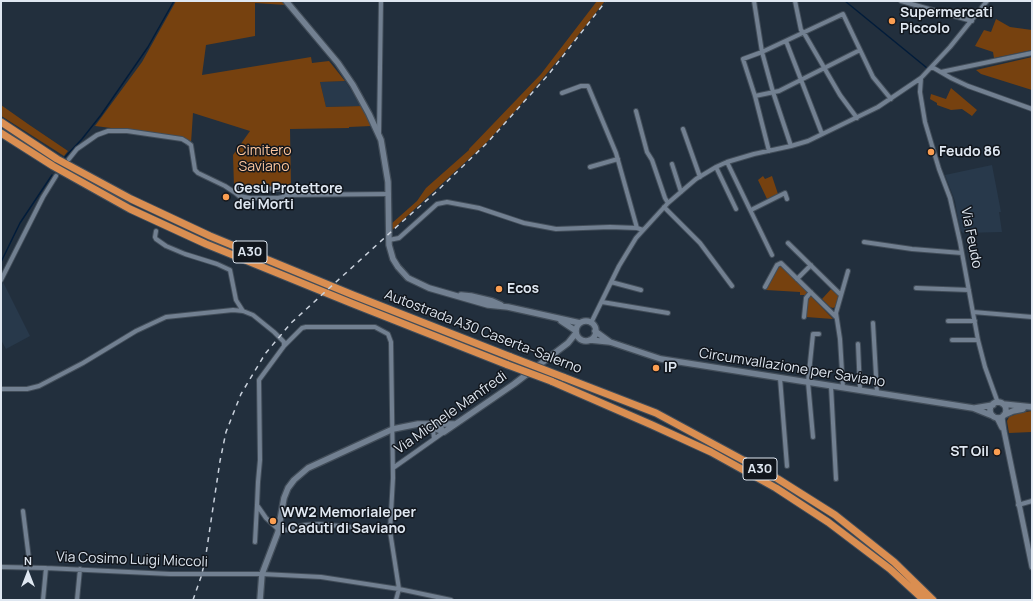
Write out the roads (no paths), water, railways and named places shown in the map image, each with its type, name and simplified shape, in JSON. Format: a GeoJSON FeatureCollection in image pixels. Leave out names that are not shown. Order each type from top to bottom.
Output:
{"type":"FeatureCollection","features":[{"type":"Feature","properties":{"kind":"highway","name":"Autostrada A30 Caserta-Salerno"},"geometry":{"type":"LineString","coordinates":[[1,122],[57,159],[146,206],[210,236],[353,295],[656,413],[778,479],[835,515],[894,562],[933,600]]}},
{"type":"Feature","properties":{"kind":"highway","name":"Autostrada A30 Caserta-Salerno"},"geometry":{"type":"LineString","coordinates":[[1,133],[53,166],[130,209],[206,244],[551,382],[659,428],[710,452],[776,488],[828,522],[890,569],[924,600]]}},
{"type":"Feature","properties":{"kind":"main road"},"geometry":{"type":"LineString","coordinates":[[286,1],[341,69],[359,96],[379,136],[387,168],[389,194],[389,243],[393,259],[398,267],[408,278],[429,288],[488,305],[505,306],[555,318],[580,323],[590,323],[593,325],[595,331],[594,336],[590,340],[568,343]]}},
{"type":"Feature","properties":{"kind":"main road"},"geometry":{"type":"LineString","coordinates":[[555,318],[576,332],[582,340]]}},
{"type":"Feature","properties":{"kind":"main road"},"geometry":{"type":"LineString","coordinates":[[568,343],[576,332],[580,323]]}},
{"type":"Feature","properties":{"kind":"main road","name":"Circumvallazione per Saviano"},"geometry":{"type":"LineString","coordinates":[[595,331],[610,342]]}},
{"type":"Feature","properties":{"kind":"main road","name":"Circumvallazione per Saviano"},"geometry":{"type":"LineString","coordinates":[[590,340],[610,342],[661,359],[973,408],[999,416]]}},
{"type":"Feature","properties":{"kind":"main road","name":"Via Michele Manfredi"},"geometry":{"type":"LineString","coordinates":[[444,432],[522,378],[568,343]]}},
{"type":"Feature","properties":{"kind":"main road"},"geometry":{"type":"LineString","coordinates":[[998,404],[1006,408],[999,416],[991,409],[998,404]]}},
{"type":"Feature","properties":{"kind":"main road","name":"Circumvallazione per Saviano"},"geometry":{"type":"LineString","coordinates":[[973,408],[998,404],[1032,407]]}},
{"type":"Feature","properties":{"kind":"main road"},"geometry":{"type":"LineString","coordinates":[[999,416],[1016,410],[1032,407]]}},
{"type":"Feature","properties":{"kind":"main road"},"geometry":{"type":"LineString","coordinates":[[260,600],[262,574],[278,531],[284,498],[288,488],[294,480],[308,468],[393,429],[418,424],[432,426],[454,424]]}},
{"type":"Feature","properties":{"kind":"main road"},"geometry":{"type":"LineString","coordinates":[[432,426],[444,432]]}},
{"type":"Feature","properties":{"kind":"street"},"geometry":{"type":"LineString","coordinates":[[379,136],[381,1]]}},
{"type":"Feature","properties":{"kind":"street"},"geometry":{"type":"LineString","coordinates":[[754,1],[762,52],[773,92],[791,146]]}},
{"type":"Feature","properties":{"kind":"street"},"geometry":{"type":"LineString","coordinates":[[795,1],[801,30],[840,95],[857,118]]}},
{"type":"Feature","properties":{"kind":"street"},"geometry":{"type":"LineString","coordinates":[[901,1],[972,21]]}},
{"type":"Feature","properties":{"kind":"street"},"geometry":{"type":"LineString","coordinates":[[590,323],[636,238],[664,207],[681,192],[700,177],[727,162],[808,141],[857,118],[891,99],[921,78],[932,67],[972,21],[987,1]]}},
{"type":"Feature","properties":{"kind":"street"},"geometry":{"type":"LineString","coordinates":[[769,151],[755,96],[743,59],[762,52],[843,14],[873,77],[891,99]]}},
{"type":"Feature","properties":{"kind":"street"},"geometry":{"type":"LineString","coordinates":[[786,41],[802,79],[822,134]]}},
{"type":"Feature","properties":{"kind":"street"},"geometry":{"type":"LineString","coordinates":[[755,96],[779,91],[860,50]]}},
{"type":"Feature","properties":{"kind":"street"},"geometry":{"type":"LineString","coordinates":[[941,72],[1032,53]]}},
{"type":"Feature","properties":{"kind":"street"},"geometry":{"type":"LineString","coordinates":[[932,67],[950,78],[968,86],[1032,108]]}},
{"type":"Feature","properties":{"kind":"street","name":"Via Feudo"},"geometry":{"type":"LineString","coordinates":[[921,78],[920,92],[928,135],[950,198],[978,340],[985,367],[998,404]]}},
{"type":"Feature","properties":{"kind":"street"},"geometry":{"type":"LineString","coordinates":[[913,84],[920,92]]}},
{"type":"Feature","properties":{"kind":"street"},"geometry":{"type":"LineString","coordinates":[[562,93],[581,86],[588,86],[618,159],[637,228]]}},
{"type":"Feature","properties":{"kind":"street"},"geometry":{"type":"LineString","coordinates":[[636,111],[647,152],[652,160],[668,203]]}},
{"type":"Feature","properties":{"kind":"street"},"geometry":{"type":"LineString","coordinates":[[683,129],[700,177]]}},
{"type":"Feature","properties":{"kind":"street"},"geometry":{"type":"LineString","coordinates":[[69,159],[77,149],[97,135],[108,131],[126,131],[182,139],[190,145],[193,151],[196,170],[198,173],[225,186],[239,196],[250,198],[278,198],[283,197],[284,195],[389,194]]}},
{"type":"Feature","properties":{"kind":"street"},"geometry":{"type":"LineString","coordinates":[[590,167],[618,159]]}},
{"type":"Feature","properties":{"kind":"street"},"geometry":{"type":"LineString","coordinates":[[727,162],[772,255]]}},
{"type":"Feature","properties":{"kind":"street"},"geometry":{"type":"LineString","coordinates":[[672,164],[681,192]]}},
{"type":"Feature","properties":{"kind":"street"},"geometry":{"type":"LineString","coordinates":[[716,167],[736,209]]}},
{"type":"Feature","properties":{"kind":"street"},"geometry":{"type":"LineString","coordinates":[[1,280],[40,203],[56,176]]}},
{"type":"Feature","properties":{"kind":"street"},"geometry":{"type":"LineString","coordinates":[[234,192],[238,188],[280,189],[283,190],[284,195]]}},
{"type":"Feature","properties":{"kind":"street"},"geometry":{"type":"LineString","coordinates":[[751,210],[784,194],[787,200]]}},
{"type":"Feature","properties":{"kind":"street"},"geometry":{"type":"LineString","coordinates":[[389,243],[399,238],[437,204],[447,202],[479,208],[524,223],[556,229],[610,227],[637,228],[642,230]]}},
{"type":"Feature","properties":{"kind":"street"},"geometry":{"type":"LineString","coordinates":[[664,207],[700,243],[732,286]]}},
{"type":"Feature","properties":{"kind":"street"},"geometry":{"type":"LineString","coordinates":[[156,232],[156,239],[166,246],[230,270],[236,300],[244,310],[253,315],[274,332],[282,340],[284,346]]}},
{"type":"Feature","properties":{"kind":"street"},"geometry":{"type":"LineString","coordinates":[[864,242],[912,249],[962,253]]}},
{"type":"Feature","properties":{"kind":"street"},"geometry":{"type":"LineString","coordinates":[[788,243],[841,295]]}},
{"type":"Feature","properties":{"kind":"street"},"geometry":{"type":"LineString","coordinates":[[765,287],[779,264],[782,265],[837,317]]}},
{"type":"Feature","properties":{"kind":"street"},"geometry":{"type":"LineString","coordinates":[[797,279],[811,265]]}},
{"type":"Feature","properties":{"kind":"street"},"geometry":{"type":"LineString","coordinates":[[843,388],[840,339],[836,313],[848,271]]}},
{"type":"Feature","properties":{"kind":"street"},"geometry":{"type":"LineString","coordinates":[[611,282],[641,290]]}},
{"type":"Feature","properties":{"kind":"street"},"geometry":{"type":"LineString","coordinates":[[916,288],[968,290]]}},
{"type":"Feature","properties":{"kind":"street"},"geometry":{"type":"LineString","coordinates":[[804,317],[806,298],[811,292]]}},
{"type":"Feature","properties":{"kind":"street"},"geometry":{"type":"LineString","coordinates":[[602,302],[668,314]]}},
{"type":"Feature","properties":{"kind":"street"},"geometry":{"type":"LineString","coordinates":[[1,390],[27,389],[38,386],[70,370],[136,331],[166,317],[216,311],[244,310]]}},
{"type":"Feature","properties":{"kind":"street"},"geometry":{"type":"LineString","coordinates":[[973,312],[1032,317]]}},
{"type":"Feature","properties":{"kind":"street"},"geometry":{"type":"LineString","coordinates":[[948,321],[974,321]]}},
{"type":"Feature","properties":{"kind":"street"},"geometry":{"type":"LineString","coordinates":[[873,323],[877,393]]}},
{"type":"Feature","properties":{"kind":"street"},"geometry":{"type":"LineString","coordinates":[[255,542],[260,460],[259,380],[284,346],[302,328],[375,326],[388,334],[391,342],[393,468],[390,531],[399,589],[396,600]]}},
{"type":"Feature","properties":{"kind":"street"},"geometry":{"type":"LineString","coordinates":[[813,437],[808,382],[813,334],[819,334]]}},
{"type":"Feature","properties":{"kind":"street"},"geometry":{"type":"LineString","coordinates":[[952,340],[978,340]]}},
{"type":"Feature","properties":{"kind":"street"},"geometry":{"type":"LineString","coordinates":[[858,344],[860,390]]}},
{"type":"Feature","properties":{"kind":"street"},"geometry":{"type":"LineString","coordinates":[[780,378],[787,466]]}},
{"type":"Feature","properties":{"kind":"street"},"geometry":{"type":"LineString","coordinates":[[831,386],[836,478]]}},
{"type":"Feature","properties":{"kind":"street"},"geometry":{"type":"LineString","coordinates":[[999,416],[1004,431],[1018,505],[1032,567]]}},
{"type":"Feature","properties":{"kind":"street"},"geometry":{"type":"LineString","coordinates":[[440,425],[444,432]]}},
{"type":"Feature","properties":{"kind":"street"},"geometry":{"type":"LineString","coordinates":[[432,426],[434,439]]}},
{"type":"Feature","properties":{"kind":"street","name":"Via Michele Manfredi"},"geometry":{"type":"LineString","coordinates":[[393,468],[444,432]]}},
{"type":"Feature","properties":{"kind":"street"},"geometry":{"type":"LineString","coordinates":[[1018,505],[1032,501]]}},
{"type":"Feature","properties":{"kind":"street"},"geometry":{"type":"LineString","coordinates":[[257,505],[278,531],[305,525],[319,524],[390,531]]}},
{"type":"Feature","properties":{"kind":"street"},"geometry":{"type":"LineString","coordinates":[[23,511],[30,568]]}},
{"type":"Feature","properties":{"kind":"street","name":"Via Cosimo Luigi Miccoli"},"geometry":{"type":"LineString","coordinates":[[1,567],[80,569],[170,574],[262,574],[321,577],[399,589],[451,600]]}},
{"type":"Feature","properties":{"kind":"street"},"geometry":{"type":"LineString","coordinates":[[43,600],[46,568]]}},
{"type":"Feature","properties":{"kind":"street"},"geometry":{"type":"LineString","coordinates":[[77,600],[80,569]]}},
{"type":"Feature","properties":{"kind":"waterway"},"geometry":{"type":"LineString","coordinates":[[65,157],[101,115],[148,47],[174,1]]}},
{"type":"Feature","properties":{"kind":"waterway"},"geometry":{"type":"LineString","coordinates":[[845,1],[927,68]]}},
{"type":"Feature","properties":{"kind":"waterway"},"geometry":{"type":"LineString","coordinates":[[1,262],[20,223],[52,175]]}},
{"type":"Feature","properties":{"kind":"tunnel"},"geometry":{"type":"LineString","coordinates":[[56,176],[69,159]]}},
{"type":"Feature","properties":{"kind":"railway"},"geometry":{"type":"LineString","coordinates":[[193,600],[205,561],[220,461],[226,432],[241,394],[265,354],[291,323],[435,193],[488,142],[548,75],[606,1]]}},
{"type":"Feature","properties":{"kind":"place","name":"Supermercati Piccolo"},"geometry":{"type":"Point","coordinates":[892,21]}},
{"type":"Feature","properties":{"kind":"place","name":"Feudo 86"},"geometry":{"type":"Point","coordinates":[931,152]}},
{"type":"Feature","properties":{"kind":"place","name":"Gesù Protettore dei Morti"},"geometry":{"type":"Point","coordinates":[226,197]}},
{"type":"Feature","properties":{"kind":"place","name":"Ecos"},"geometry":{"type":"Point","coordinates":[499,289]}},
{"type":"Feature","properties":{"kind":"place","name":"IP"},"geometry":{"type":"Point","coordinates":[656,368]}},
{"type":"Feature","properties":{"kind":"place","name":"ST Oil"},"geometry":{"type":"Point","coordinates":[997,452]}},
{"type":"Feature","properties":{"kind":"place","name":"WW2 Memoriale per i Caduti di Saviano"},"geometry":{"type":"Point","coordinates":[273,521]}},
{"type":"Feature","properties":{"kind":"park label","name":"Cimitero Saviano"},"geometry":{"type":"Point","coordinates":[264,160]}}]}
